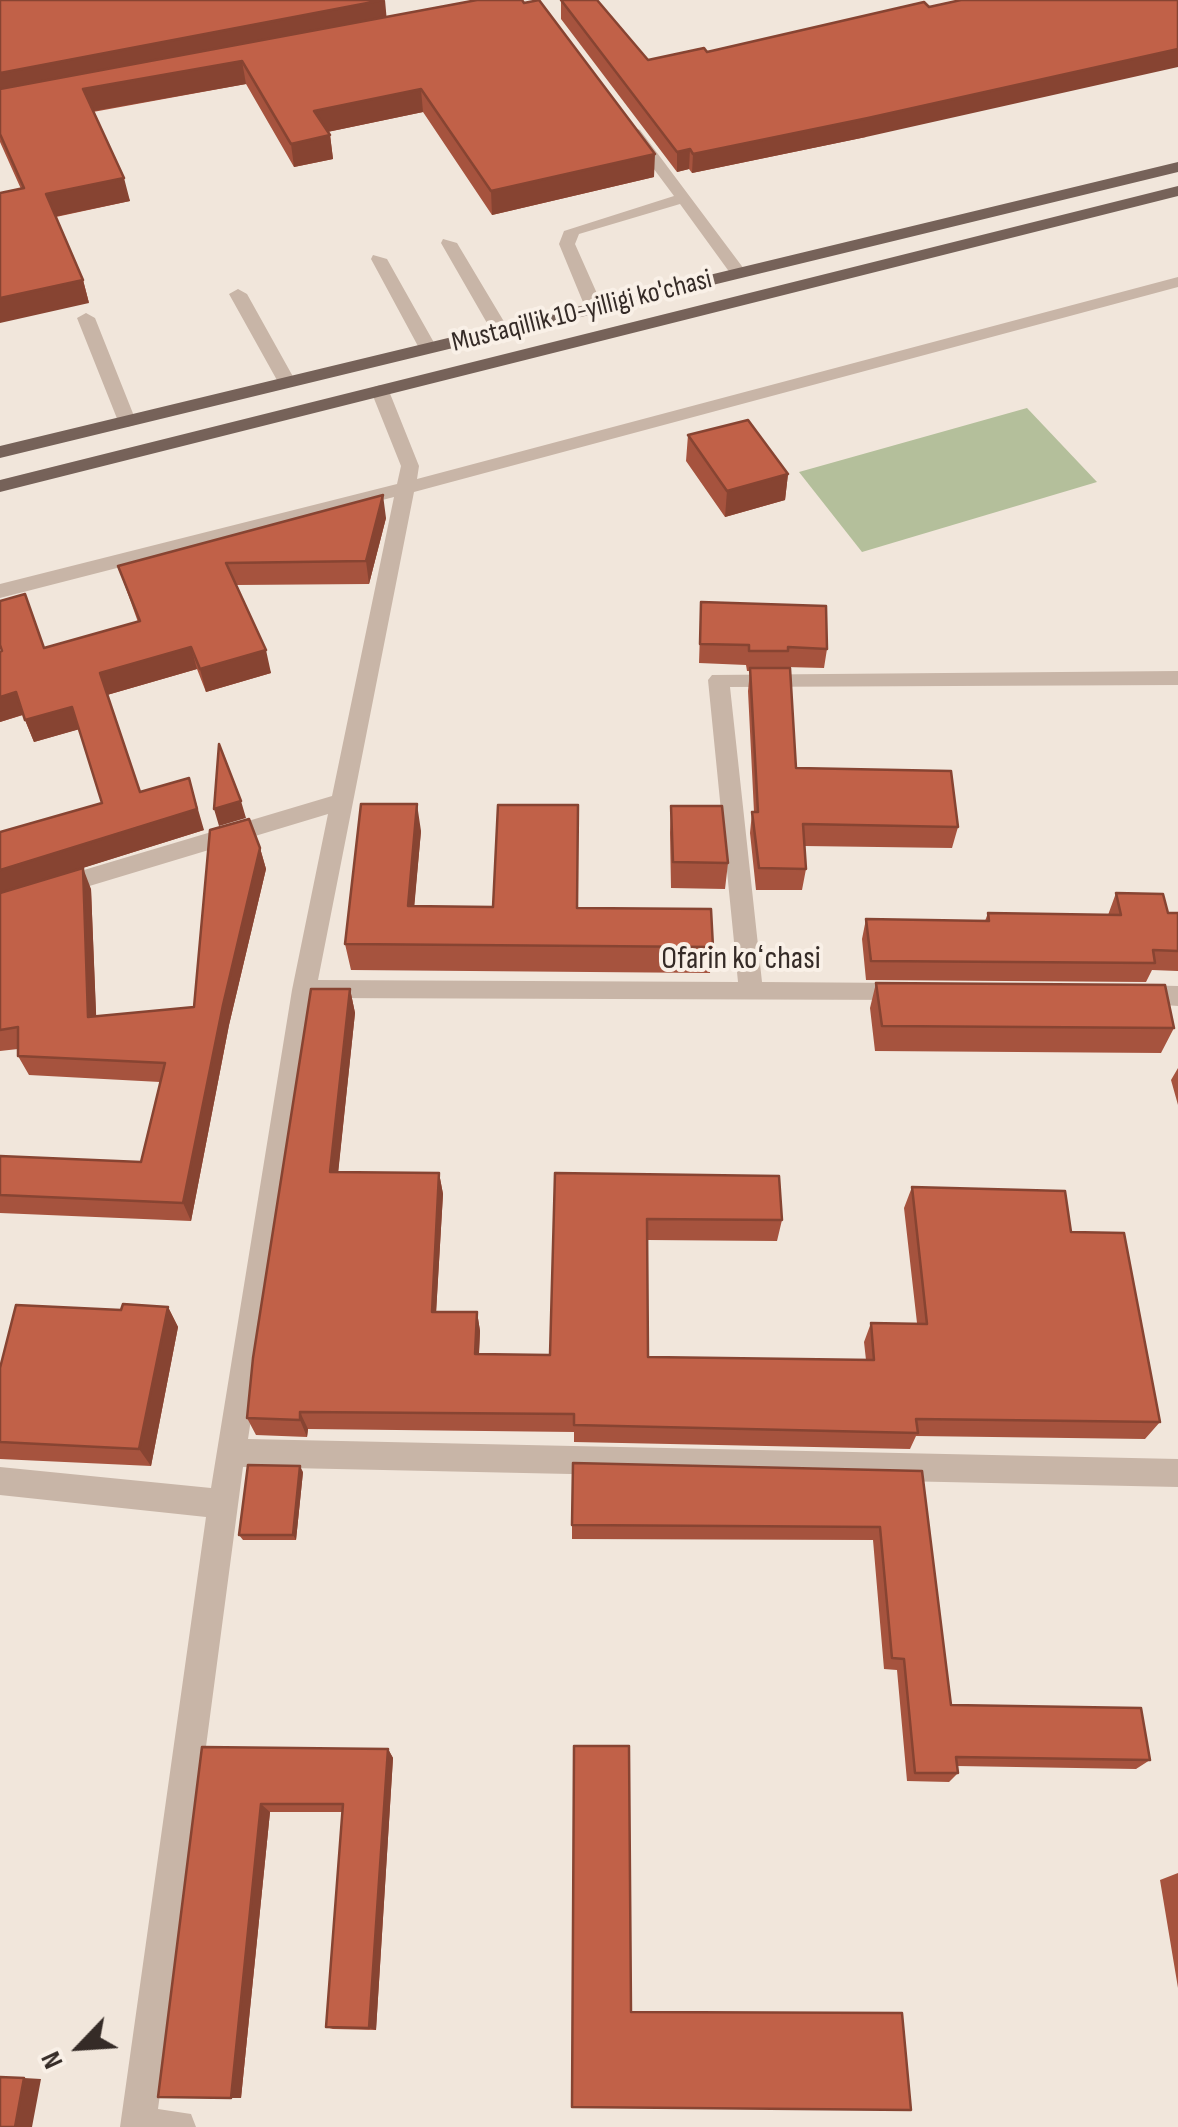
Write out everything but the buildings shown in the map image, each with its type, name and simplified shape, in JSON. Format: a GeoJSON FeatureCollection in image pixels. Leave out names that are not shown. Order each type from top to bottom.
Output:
{"type":"FeatureCollection","features":[{"type":"Feature","properties":{"kind":"main road","name":"Mustaqillik 10-yilligi ko'chasi"},"geometry":{"type":"LineString","coordinates":[[0,452],[1178,167]]}},
{"type":"Feature","properties":{"kind":"main road","name":"Mustaqillik 10-yilligi ko'chasi"},"geometry":{"type":"LineString","coordinates":[[0,486],[1178,191]]}},
{"type":"Feature","properties":{"kind":"street"},"geometry":{"type":"LineString","coordinates":[[627,122],[739,273]]}},
{"type":"Feature","properties":{"kind":"street"},"geometry":{"type":"LineString","coordinates":[[594,307],[567,244],[572,231],[684,198]]}},
{"type":"Feature","properties":{"kind":"street"},"geometry":{"type":"LineString","coordinates":[[448,243],[500,330]]}},
{"type":"Feature","properties":{"kind":"street"},"geometry":{"type":"LineString","coordinates":[[378,259],[428,348]]}},
{"type":"Feature","properties":{"kind":"street"},"geometry":{"type":"LineString","coordinates":[[0,591],[408,477],[1178,282]]}},
{"type":"Feature","properties":{"kind":"street"},"geometry":{"type":"LineString","coordinates":[[238,294],[286,382]]}},
{"type":"Feature","properties":{"kind":"street"},"geometry":{"type":"LineString","coordinates":[[86,318],[128,421]]}},
{"type":"Feature","properties":{"kind":"street"},"geometry":{"type":"LineString","coordinates":[[178,2127],[138,2126],[223,1504],[304,990],[408,477],[392,418],[380,392]]}},
{"type":"Feature","properties":{"kind":"street"},"geometry":{"type":"LineString","coordinates":[[751,992],[718,680],[1178,678]]}},
{"type":"Feature","properties":{"kind":"street"},"geometry":{"type":"LineString","coordinates":[[0,904],[344,800]]}},
{"type":"Feature","properties":{"kind":"street","name":"Ofarin koʻchasi"},"geometry":{"type":"LineString","coordinates":[[304,990],[926,994]]}},
{"type":"Feature","properties":{"kind":"street"},"geometry":{"type":"LineString","coordinates":[[1100,995],[1178,996]]}},
{"type":"Feature","properties":{"kind":"street"},"geometry":{"type":"LineString","coordinates":[[231,1452],[1178,1473]]}},
{"type":"Feature","properties":{"kind":"street"},"geometry":{"type":"LineString","coordinates":[[0,1481],[223,1504]]}},
{"type":"Feature","properties":{"kind":"green space"},"geometry":{"type":"Polygon","coordinates":[[[1027,408],[1097,482],[862,552],[799,472],[1027,408]]]}}]}
